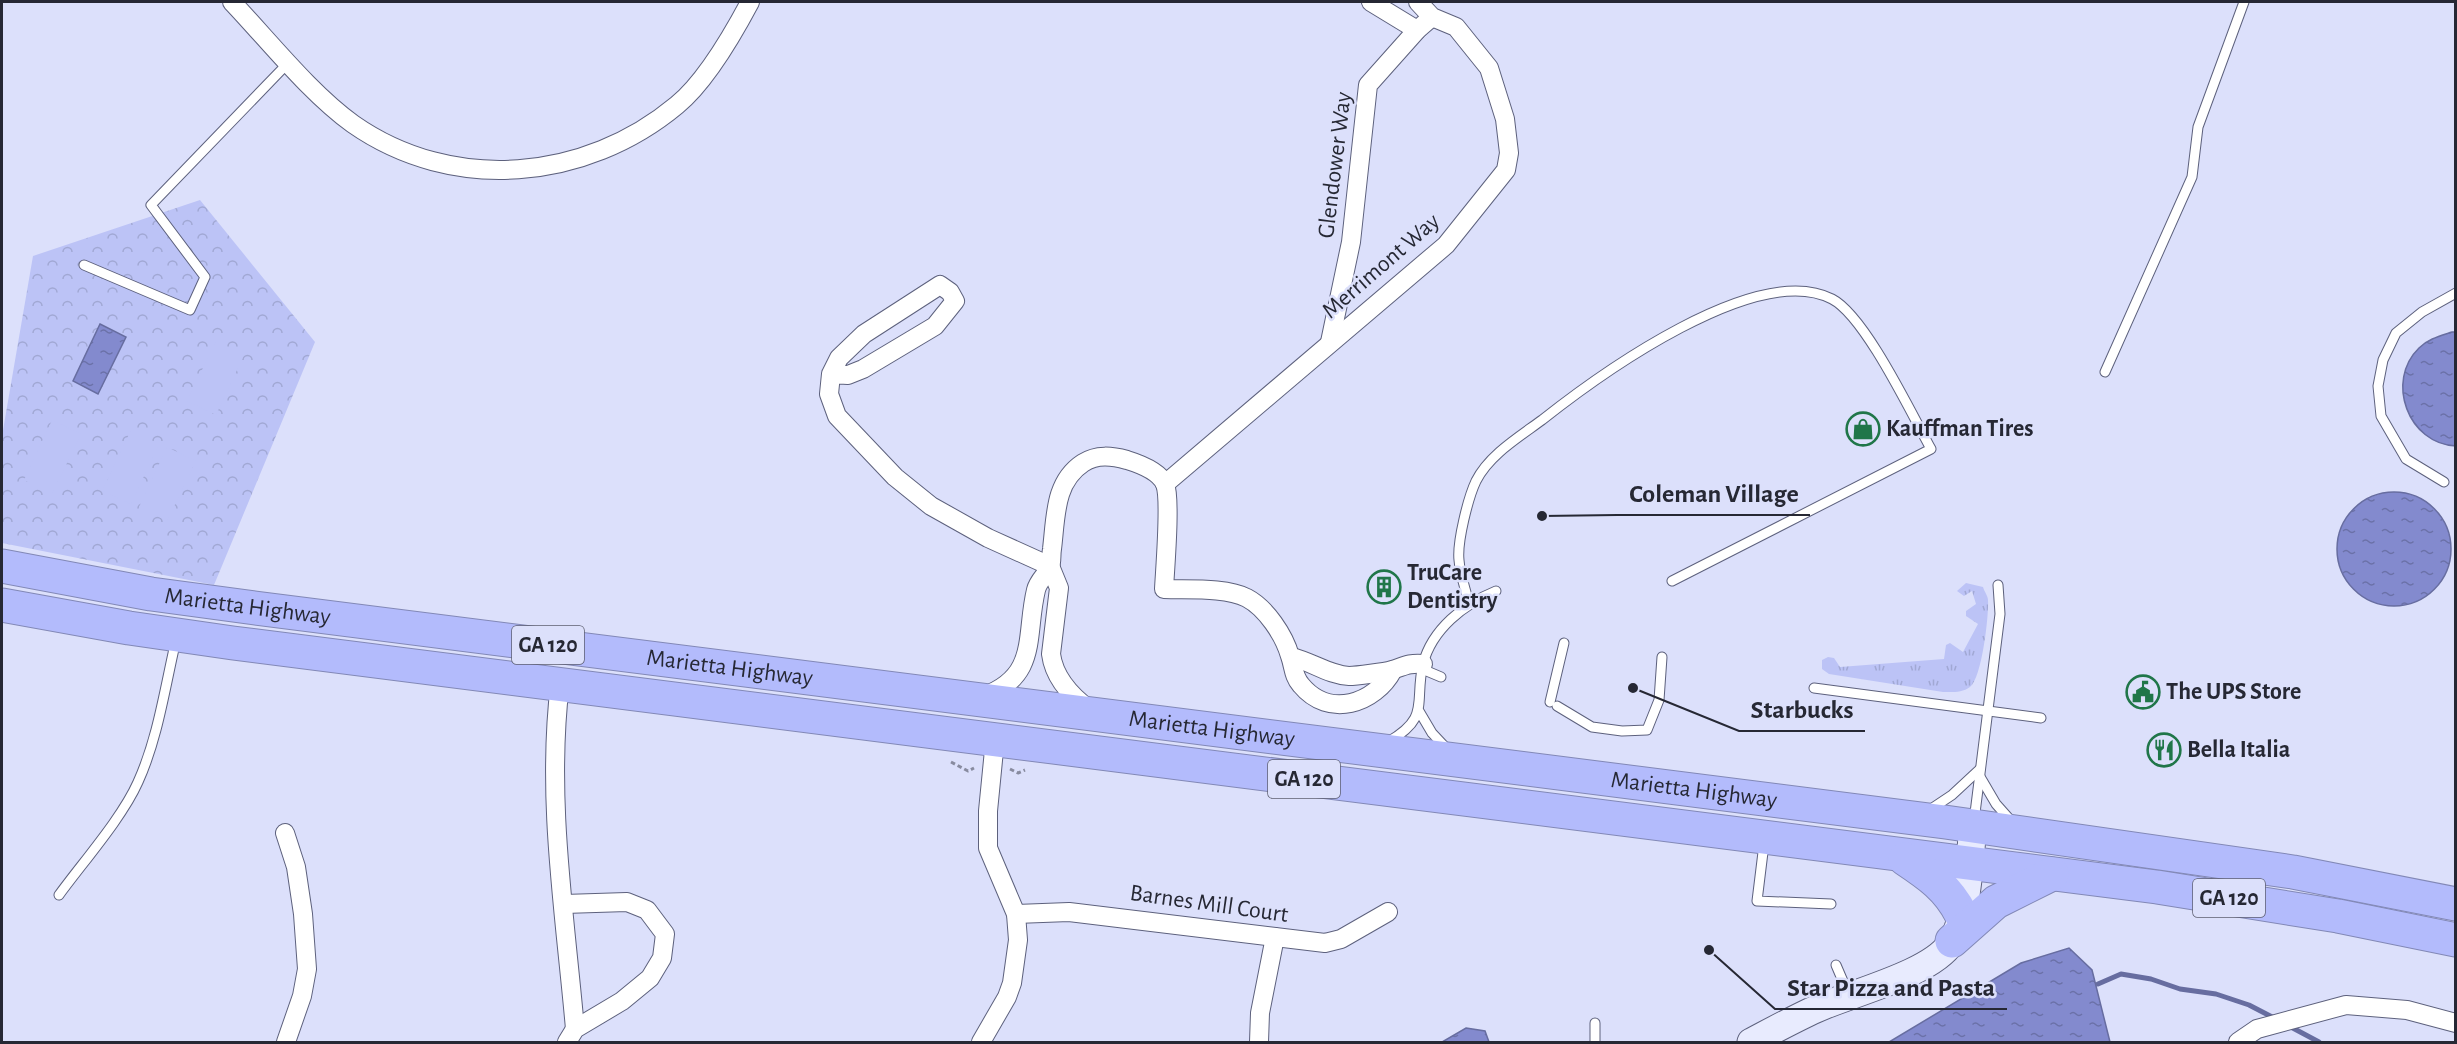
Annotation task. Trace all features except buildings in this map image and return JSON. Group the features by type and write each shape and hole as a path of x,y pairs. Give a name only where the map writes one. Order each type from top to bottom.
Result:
{"highway":[{"name":"Marietta Highway","path":"2,566 128,590 209,602 1973,825 2293,872 2456,904"},
{"name":"Marietta Highway","path":"2,605 178,635 2273,904 2456,940"},
{"path":"1898,855 1939,883 1954,900 1957,927 1996,902 2052,874"}],"street":[{"path":"232,2 324,100 354,124 386,144 441,164 494,171 547,168 599,153 650,125 678,104 699,82 750,2"},
{"path":"1371,2 1417,30"},
{"path":"1418,2 1432,17"},
{"name":"Glendower Way","path":"1330,342 1351,242 1368,85 1417,30 1432,17"},
{"name":"Merrimont Way","path":"1165,484 1446,245 1506,170 1509,153 1505,119 1490,68 1456,27 1432,17"},
{"path":"831,374 848,375 863,369 935,326 955,302 950,292 940,285 864,334 839,358 831,374 829,394 837,416 896,477 931,506 988,538 1050,566 1059,588 1052,662 1068,690 1096,714"},
{"path":"974,698 1004,687 1021,669 1028,649 1036,587 1050,566 1058,498 1068,477 1083,463 1101,457 1121,459 1144,466 1165,484 1167,500 1164,589 1226,592 1247,598 1268,616 1291,657 1293,672 1302,686 1316,698 1348,705 1364,700 1384,684 1393,670"},
{"path":"1291,657 1340,675 1393,670 1406,663 1423,667"},
{"path":"561,684 555,722 554,782 556,842 564,904 571,1036"},
{"path":"981,1042 1007,997 1012,982 1018,940 1016,914 988,848 987,812 994,740"},
{"path":"1750,1042 1816,1009 1933,961 1957,927 1970,864 1973,825"},
{"path":"285,833 296,867 303,914 307,969 302,996 286,1042"},
{"path":"564,904 627,902 647,910 665,934 662,958 650,978 571,1036"},
{"name":"Barnes Mill Court","path":"1016,914 1069,912 1325,943 1341,939 1388,912"},
{"path":"1259,1042 1260,1013 1275,937"},
{"path":"2238,1042 2257,1029 2346,1005 2407,1010 2456,1023"}],"lane":[{"path":"2105,372 2192,177 2198,127 2244,2"},
{"path":"84,265 190,310 206,277 151,205 289,62"},
{"path":"1469,604 1458,559 1467,503 1477,479 1500,452 1588,383 1653,342 1718,310 1751,297 1780,292 1807,292 1832,298 1852,314 1867,335 1931,449 1672,581"},
{"path":"2444,482 2406,459 2381,416 2378,386 2383,360 2397,333 2422,312 2456,293"},
{"path":"1973,825 2000,614 1998,585"},
{"path":"1372,749 1400,734 1419,711 1423,667 1432,643 1440,631 1469,604 1496,591"},
{"path":"59,895 114,821 138,783 158,721 178,635"},
{"path":"1564,643 1554,704 1592,727 1622,731 1647,730 1659,700 1662,657"},
{"path":"1423,667 1441,677"},
{"path":"1814,688 2041,718"},
{"path":"1419,711 1439,741 1464,761"},
{"path":"1913,818 1941,803 1980,772"},
{"path":"1980,772 1996,804 2026,833"},
{"path":"1765,838 1757,901 1831,904"},
{"path":"1836,965 1849,996"},
{"path":"1595,1023 1595,1042"}],"green space":[{"path":"200,200 315,342 214,585 2,543 2,436 33,256"},
{"path":"216,341 244,355 216,415 187,401"},
{"path":"52,420 81,434 52,494 24,480"},
{"path":"131,430 159,444 131,504 102,491"},
{"path":"167,447 196,461 167,521 139,507"},
{"path":"1966,583 1983,587 1988,600 1986,632 1978,672 1967,689 1943,692 1829,674 1822,669 1822,660 1828,657 1834,658 1840,667 1944,659 1946,645 1950,643 1963,652 1978,624 1966,616 1966,611 1976,604 1972,591 1964,596 1957,591"}],"water":[{"path":"100,324 126,337 98,394 73,381"},
{"path":"2456,332 2456,446 2439,443 2414,423 2403,393 2404,377 2409,362 2419,348 2430,340"},
{"path":"2394,492 2416,497 2434,509 2446,527 2451,549 2446,571 2434,589 2416,601 2394,606 2372,601 2354,589 2342,571 2337,549 2342,527 2354,509 2372,497"},
{"path":"2069,948 2092,970 2110,1042 1889,1042 2021,963"},
{"path":"1466,1028 1485,1031 1489,1042 1442,1042"}],"waterway":[{"path":"2098,984 2121,974 2151,979 2180,989 2216,994 2249,1005 2276,1019"},
{"path":"2289,1026 2319,1042"}],"place":[{"name":"Kauffman Tires","path":"1863,429"},
{"name":"Coleman Village","path":"1542,516"},
{"name":"TruCare Dentistry","path":"1384,587"},
{"name":"Starbucks","path":"1633,688"},
{"name":"The UPS Store","path":"2143,692"},
{"name":"Bella Italia","path":"2164,750"},
{"name":"Star Pizza and Pasta","path":"1709,950"}]}
